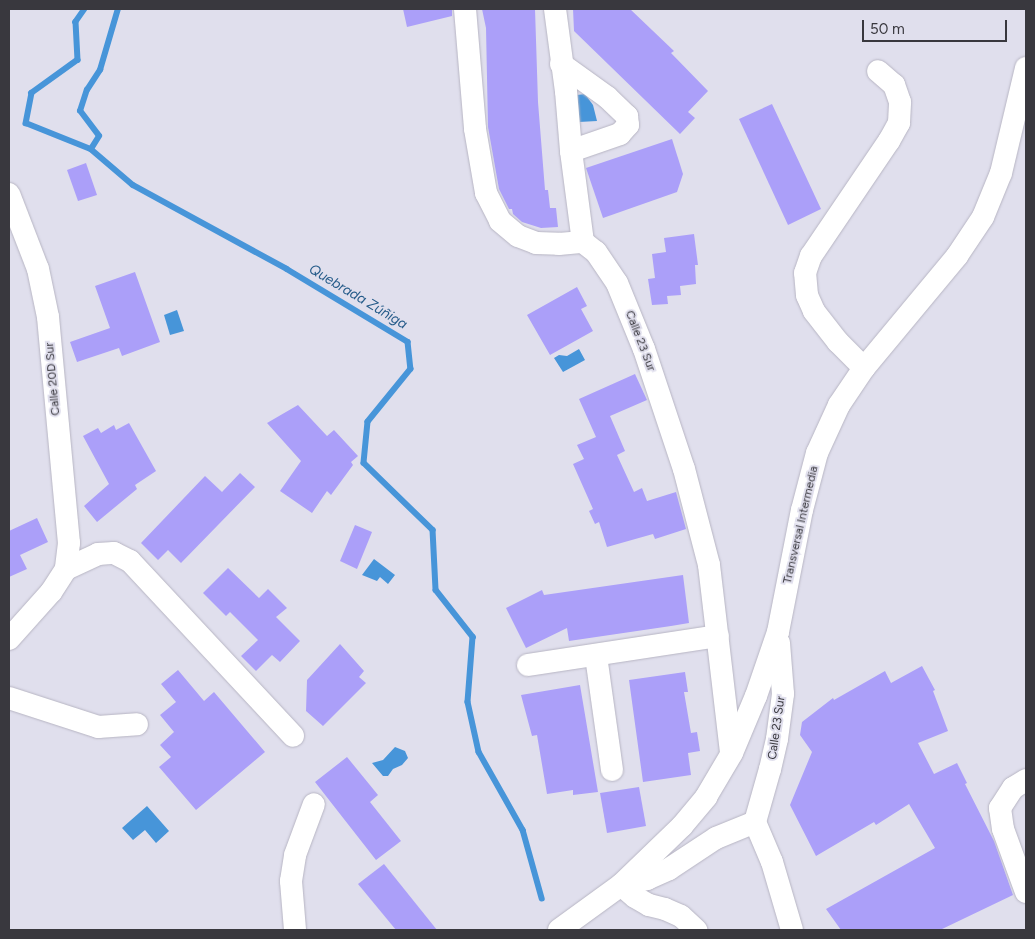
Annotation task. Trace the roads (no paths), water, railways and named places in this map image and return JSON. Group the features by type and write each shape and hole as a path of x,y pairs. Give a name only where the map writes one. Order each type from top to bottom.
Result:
{"street":[{"path":"464,9 476,138 486,193 500,221 518,236 536,243 559,244 583,242 570,151 566,91 555,9"},
{"path":"561,64 607,97 627,116 628,125 620,134 570,151"},
{"name":"Transversal Intermedia","path":"559,930 621,885 682,826 706,796 732,752 756,696 778,632 802,510 817,453 839,405 864,368 957,256 983,217 1001,173 1026,68"},
{"path":"864,368 838,342 814,311 807,295 804,273 811,256 889,141 899,122 900,102 894,85 878,71"},
{"name":"Calle 20D Sur","path":"9,194 38,269 48,316 69,543 66,569"},
{"name":"Calle 23 Sur","path":"583,242 603,260 617,283 647,358 698,518 709,565 732,752"},
{"path":"9,639 51,592 66,569 98,554 114,554 130,561 293,736"},
{"name":"Calle 23 Sur","path":"755,822 770,769 783,694 778,632"},
{"path":"528,665 718,636"},
{"path":"596,656 612,770"},
{"path":"9,698 98,727 137,724"},
{"path":"1026,780 1013,788 1000,808 1002,829 1026,892"},
{"path":"295,930 291,882 295,855 314,804"},
{"path":"621,885 647,879 669,870 716,838 755,822 772,862 792,930"},
{"path":"621,885 648,905 665,909 681,916 696,930"}],"water":[{"path":"585,94 593,105 597,121 579,122 577,95"},
{"path":"177,310 184,331 170,335 164,315"},
{"path":"579,349 585,360 563,372 554,358 559,355 567,356"},
{"path":"374,559 395,575 388,584 380,577 377,581 362,575"},
{"path":"395,747 405,751 408,758 402,765 393,769 388,776 383,776 372,763 383,760"},
{"path":"147,806 169,831 156,843 145,830 133,840 122,828"}],"waterway":[{"name":"Quebrada Zúñiga","path":"85,9 76,22 78,60 32,93 26,123 91,149 133,185 287,269 408,342 411,369 368,422 364,463 433,530 436,590 473,637 468,702 479,752 523,830 542,898"},
{"path":"91,149 99,136 80,111 87,90 100,70 118,9"}]}
